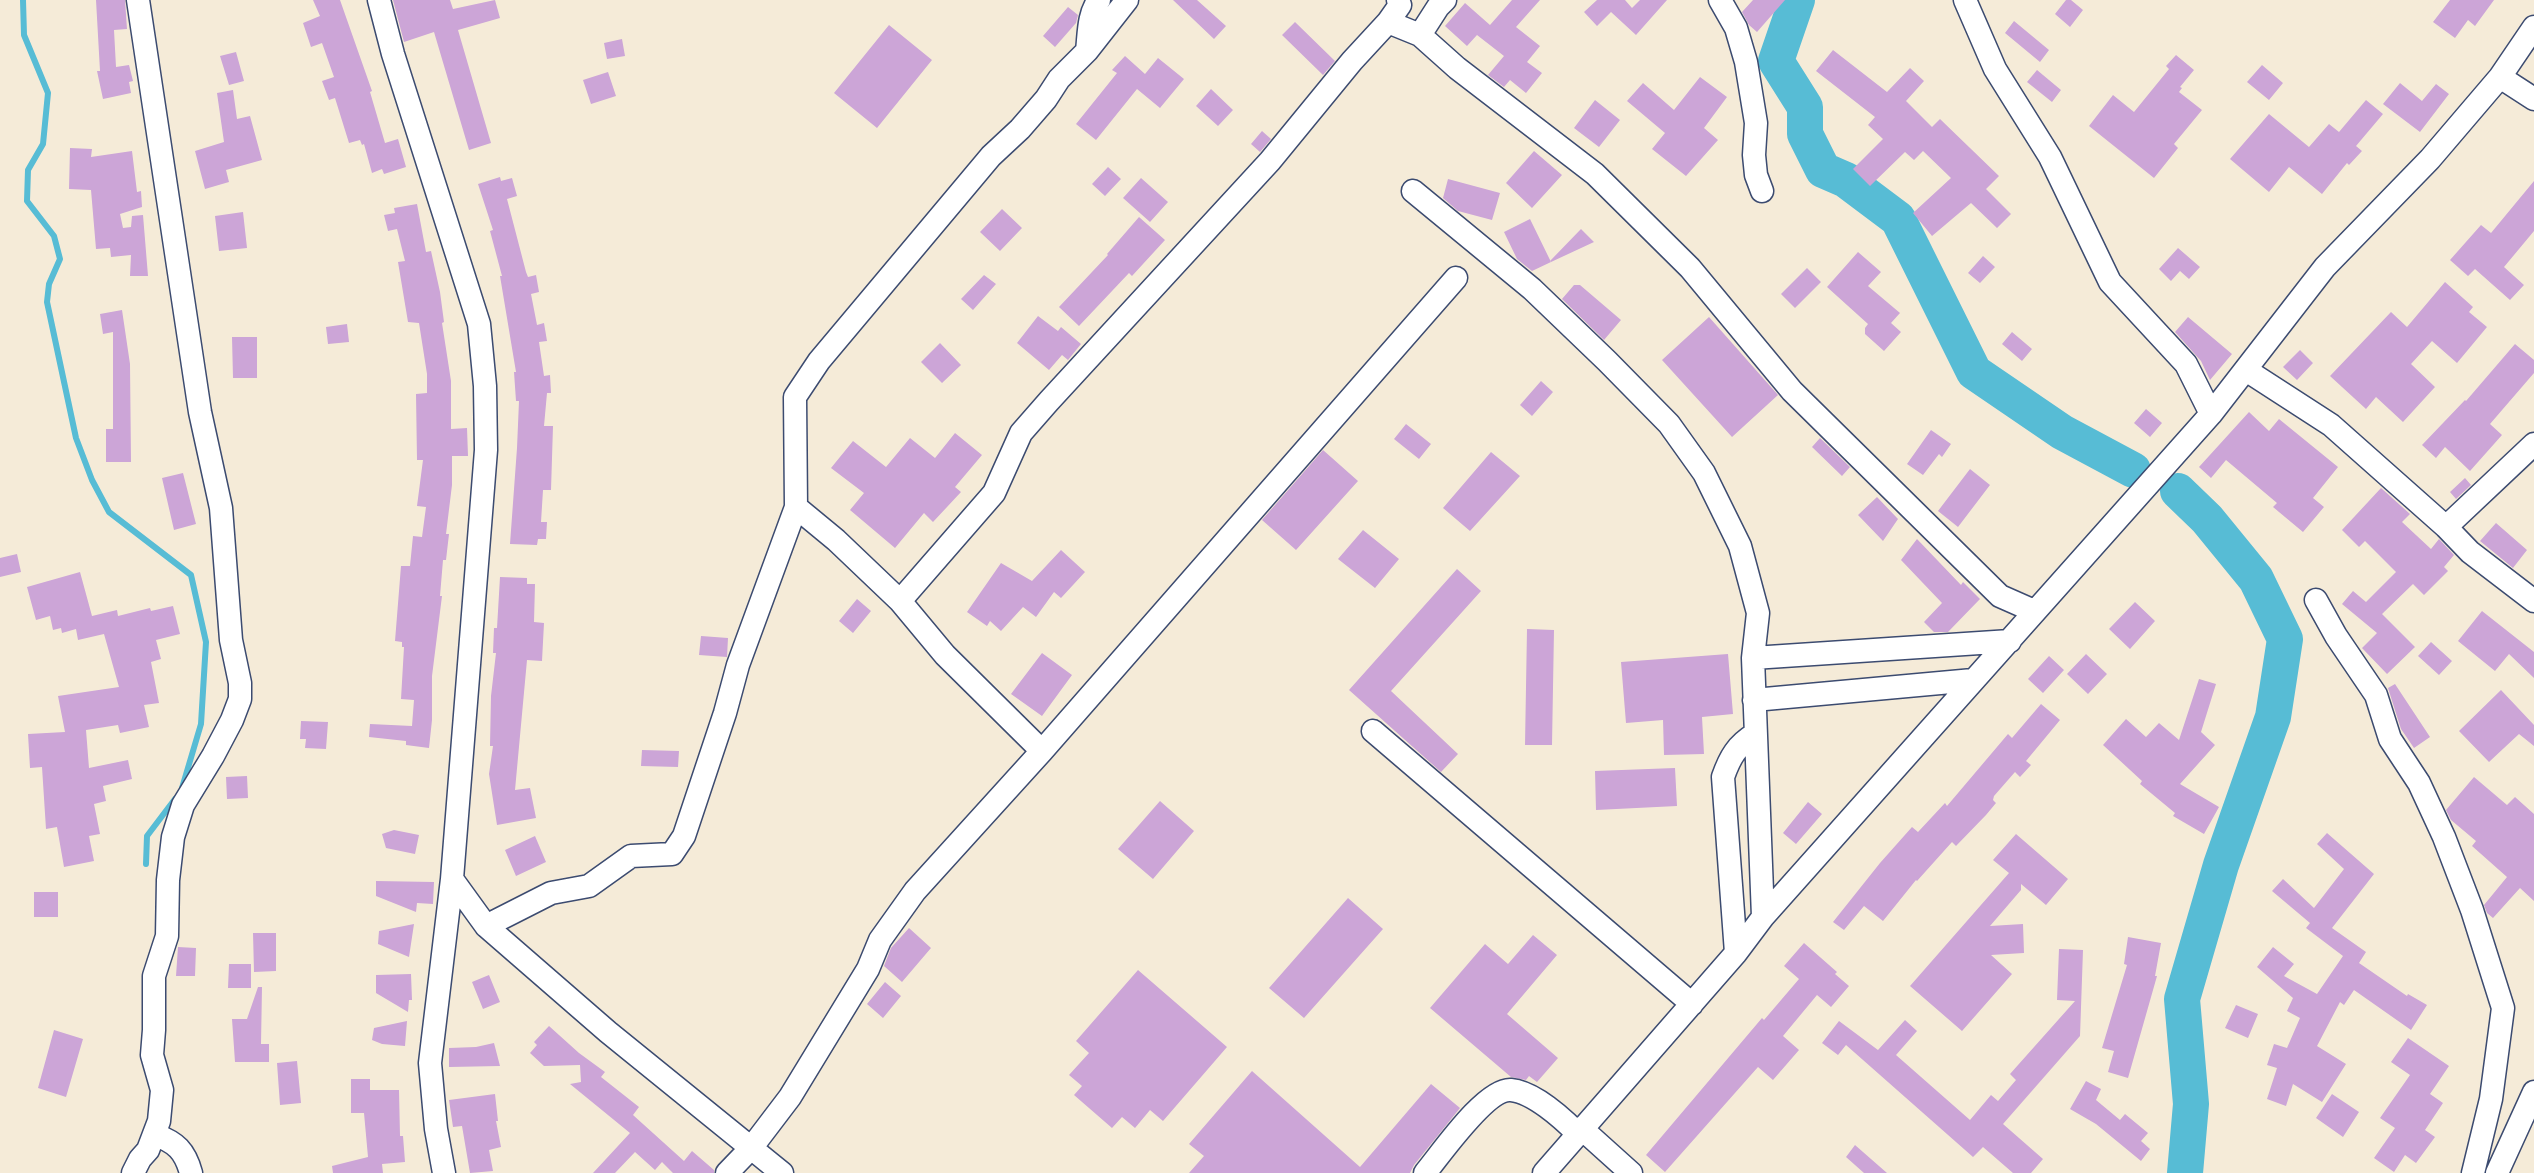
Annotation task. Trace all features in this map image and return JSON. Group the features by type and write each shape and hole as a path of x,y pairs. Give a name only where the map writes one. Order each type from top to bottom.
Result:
{"street":[{"path":"133,1173 155,1135 159,1120 162,1090 152,1055 154,976 167,936 168,880 173,837 183,805 213,756 240,699 240,683 231,640 220,508 198,400 138,0"},
{"path":"379,0 393,54 479,324 485,386 485,461 452,879 430,1062 436,1129 444,1173"},
{"path":"1088,51 1090,24 1095,5 1099,0"},
{"path":"486,926 551,893 589,886 631,856 672,854 684,836 725,713 738,665 796,507 795,397 819,361 991,156 1020,129 1046,99 1059,79 1088,51 1127,0"},
{"path":"900,601 908,589 994,493 1021,434 1048,401 1270,161 1352,61 1388,22 1400,5 1398,0"},
{"path":"1420,35 1445,0"},
{"path":"1720,0 1736,28 1746,62 1756,123 1754,155 1756,175 1762,191"},
{"path":"1965,0 1995,69 2050,157 2110,282 2186,364 2211,414"},
{"path":"1388,22 1420,35 1456,68 1595,174 1690,268 1792,391 2000,596 2034,612"},
{"path":"1544,1173 1579,1130 1736,953 1763,917 2211,414 2325,267 2430,159 2500,77 2534,27"},
{"path":"2500,77 2534,99"},
{"path":"1413,191 1532,290 1669,424 1704,473 1740,546 1758,613 1753,658 1763,917"},
{"path":"727,1173 752,1147 790,1097 868,969 880,940 915,891 1042,751 1456,278"},
{"path":"2246,370 2331,425 2446,527 2470,552 2534,601"},
{"path":"2446,527 2534,444"},
{"path":"796,507 836,540 900,601 945,655 1042,751"},
{"path":"2316,600 2336,636 2376,695 2390,739 2420,783 2472,910 2504,1008 2491,1100 2473,1173"},
{"path":"1753,658 2010,640"},
{"path":"1754,700 1973,680"},
{"path":"1372,731 1692,1004"},
{"path":"1736,953 1723,777 1731,755 1744,740 1755,734"},
{"path":"452,879 486,926 608,1032 782,1173"},
{"path":"1425,1173 1479,1108 1496,1095 1510,1090 1530,1095 1579,1130 1630,1173"},
{"path":"2497,1173 2534,1092"},
{"path":"155,1135 174,1143 181,1149 191,1173"}],"building":[{"path":"96,0 125,0 127,29 114,30 116,67 129,65 133,81 129,82 131,93 103,99 97,71 100,71"},
{"path":"313,0 340,0 372,91 370,92 385,143 398,139 406,167 384,174 382,169 372,173 364,144 362,145 360,140 349,143 335,98 329,100 322,81 334,77 322,43 311,47 303,23 320,16"},
{"path":"393,0 450,0 453,9 495,0 500,18 458,30 491,143 469,150 434,32 404,42"},
{"path":"1173,0 1197,0 1226,26 1214,39"},
{"path":"1512,0 1540,0 1516,27 1540,46 1527,62 1542,73 1526,93 1510,80 1504,87 1488,75 1504,56 1477,35 1467,46 1445,26 1465,3 1490,25"},
{"path":"1597,0 1625,0 1632,8 1640,0 1667,0 1636,35 1611,12 1597,26 1584,12"},
{"path":"1753,0 1785,0 1757,32 1749,25 1742,12"},
{"path":"2066,0 2071,0 2083,10 2070,27 2055,14"},
{"path":"2450,0 2494,0 2475,26 2468,20 2455,38 2433,22"},
{"path":"1068,7 1078,15 1076,23 1055,47 1043,36"},
{"path":"2014,21 2049,50 2040,62 2005,33"},
{"path":"1295,22 1335,61 1323,75 1282,35"},
{"path":"889,25 932,60 877,128 834,93"},
{"path":"622,39 625,56 607,59 604,43"},
{"path":"1833,50 1887,92 1910,68 1924,81 1906,101 1932,127 1940,119 1999,176 1986,189 2011,214 1997,228 1971,203 1932,236 1913,213 1951,178 1923,151 1914,160 1905,152 1870,186 1853,169 1883,139 1868,125 1875,117 1816,71"},
{"path":"236,52 244,81 229,85 220,56"},
{"path":"2176,55 2194,70 2180,87 2182,88 2179,92 2202,110 2174,144 2178,148 2154,178 2089,126 2113,95 2134,112 2169,69 2166,66"},
{"path":"1125,56 1145,74 1158,58 1184,79 1160,108 1137,89 1096,140 1076,124 1117,73 1112,70"},
{"path":"2262,65 2283,83 2269,100 2247,82"},
{"path":"2037,70 2061,90 2052,102 2027,82"},
{"path":"608,72 616,96 591,104 583,80"},
{"path":"1700,77 1727,97 1704,128 1718,140 1686,176 1652,149 1665,133 1627,101 1643,83 1674,110"},
{"path":"2400,83 2422,101 2436,84 2449,94 2420,132 2383,104"},
{"path":"1211,89 1233,110 1218,126 1196,106"},
{"path":"233,90 237,119 250,116 262,160 226,170 229,182 205,189 195,151 224,142 217,93"},
{"path":"1595,100 1620,120 1599,147 1574,128"},
{"path":"2366,100 2383,114 2356,146 2362,151 2349,165 2347,163 2322,194 2289,167 2269,192 2230,159 2269,114 2309,147 2329,124 2339,132"},
{"path":"1262,131 1271,139 1260,152 1251,144"},
{"path":"70,148 92,149 91,157 132,151 137,192 141,191 142,207 120,214 123,228 131,227 132,216 143,215 148,276 130,276 131,255 111,257 110,248 96,249 91,190 69,189"},
{"path":"1534,151 1562,175 1532,208 1506,183"},
{"path":"1108,167 1121,179 1105,196 1092,184"},
{"path":"500,177 501,181 512,178 517,196 507,199 526,272 528,277 536,275 539,292 531,294 537,325 544,323 547,341 539,342 544,376 550,375 551,393 547,393 544,426 553,426 551,490 543,490 541,522 547,522 546,539 538,539 537,545 510,544 519,401 516,401 514,372 516,372 500,276 502,276 490,231 493,230 478,184"},
{"path":"1141,178 1168,202 1150,222 1123,198"},
{"path":"1448,179 1500,193 1492,220 1458,211 1443,198"},
{"path":"2534,181 2534,231 2504,267 2524,285 2510,300 2475,269 2468,276 2450,260 2481,225 2491,233"},
{"path":"417,204 426,252 431,251 440,292 444,322 442,323 451,381 451,429 467,428 468,456 452,456 452,485 446,534 449,534 446,560 443,560 440,596 442,596 432,676 432,720 429,748 406,745 406,741 369,737 370,724 412,726 414,700 401,699 404,647 402,647 402,642 395,641 401,566 410,566 413,536 422,537 426,507 417,506 423,460 417,460 416,394 427,393 427,374 419,323 408,322 398,262 405,261 397,229 388,231 384,215 395,213 394,208"},
{"path":"1002,209 1022,228 1000,251 980,232"},
{"path":"243,212 247,248 219,251 215,216"},
{"path":"1139,217 1165,240 1132,276 1129,273 1079,326 1059,307 1108,255"},
{"path":"1530,219 1551,262 1532,271 1517,259 1504,232"},
{"path":"1581,229 1594,242 1551,262 1550,261"},
{"path":"2178,248 2200,267 2189,279 2180,271 2171,281 2159,269"},
{"path":"1858,252 1881,272 1868,286 1900,313 1891,323 1901,332 1884,351 1865,334 1868,324 1827,287"},
{"path":"1983,256 1995,267 1980,283 1968,273"},
{"path":"1807,268 1821,282 1795,308 1781,294"},
{"path":"984,275 996,284 973,310 961,299"},
{"path":"2445,282 2473,307 2469,312 2487,327 2457,363 2432,341 2411,364 2435,387 2403,422 2376,397 2366,409 2330,376 2391,312 2407,327"},
{"path":"1574,285 1580,285 1621,320 1604,340 1562,299"},
{"path":"122,310 130,364 131,462 106,462 106,429 113,429 113,332 103,334 100,314"},
{"path":"1038,316 1058,331 1061,327 1081,344 1068,360 1062,355 1049,370 1017,343"},
{"path":"1709,317 1778,395 1732,437 1662,360"},
{"path":"2188,317 2232,354 2210,380 2201,361 2175,332"},
{"path":"347,324 349,342 328,344 326,327"},
{"path":"2012,332 2032,349 2022,361 2002,344"},
{"path":"232,337 257,337 257,378 233,378"},
{"path":"940,343 961,365 942,383 921,362"},
{"path":"2515,344 2534,360 2534,373 2490,424 2502,435 2470,471 2445,447 2436,458 2422,445 2466,401"},
{"path":"2300,350 2313,363 2297,380 2283,367"},
{"path":"1541,381 1553,392 1532,416 1520,405"},
{"path":"2146,409 2162,423 2150,437 2134,423"},
{"path":"2249,412 2269,431 2279,419 2338,467 2313,498 2324,507 2303,532 2273,507 2277,503 2226,460 2211,478 2199,467"},
{"path":"1406,424 1431,444 1419,459 1394,439"},
{"path":"1931,430 1951,444 1942,457 1939,454 1923,475 1907,464"},
{"path":"955,433 982,455 955,487 961,492 933,522 924,513 895,548 850,510 864,493 831,468 853,441 886,467 910,438 935,458"},
{"path":"1820,438 1850,467 1842,476 1812,447"},
{"path":"1323,450 1358,481 1296,550 1262,520"},
{"path":"1491,452 1520,476 1470,531 1443,508"},
{"path":"1970,469 1990,485 1958,527 1938,511"},
{"path":"183,473 196,524 174,530 162,478"},
{"path":"2465,478 2471,485 2456,499 2450,492"},
{"path":"2381,488 2410,514 2402,522 2431,549 2439,539 2454,555 2444,567 2448,571 2424,595 2413,584 2382,614 2415,647 2387,674 2362,648 2377,633 2342,604 2353,591 2366,602 2396,572 2365,541 2359,547 2342,530"},
{"path":"1877,497 1898,519 1883,541 1858,515"},
{"path":"2496,523 2527,550 2513,568 2480,541"},
{"path":"1363,530 1399,559 1375,588 1338,559"},
{"path":"1917,539 1961,585 1963,582 1980,599 1948,632 1934,632 1924,622 1942,603 1901,560"},
{"path":"1061,550 1085,572 1061,598 1054,592 1036,617 1023,607 1001,631 990,621 987,626 967,612 1001,563 1032,581"},
{"path":"17,554 21,572 0,577 0,558"},
{"path":"1457,569 1481,591 1391,691 1458,754 1441,772 1349,690"},
{"path":"80,572 92,616 117,610 118,616 150,608 151,611 173,606 180,634 156,640 161,659 151,662 159,703 144,705 149,727 120,733 118,725 86,730 89,768 128,760 132,779 103,786 106,801 94,804 100,834 89,836 94,861 64,867 57,827 46,829 42,767 30,768 28,734 65,732 58,696 119,687 104,634 78,640 76,629 62,633 61,628 53,630 50,616 36,620 27,587"},
{"path":"500,577 527,578 527,584 535,584 534,622 544,623 542,661 527,660 515,790 530,788 536,818 497,825 489,774 493,746 490,746 491,696 496,653 493,653 494,628 497,628"},
{"path":"857,599 871,611 853,633 839,621"},
{"path":"2135,602 2155,621 2130,649 2109,629"},
{"path":"2482,611 2534,652 2534,678 2509,654 2495,671 2458,641"},
{"path":"1527,629 1554,630 1552,745 1525,745"},
{"path":"701,636 728,638 727,657 699,655"},
{"path":"2431,642 2452,661 2439,675 2418,656"},
{"path":"1042,653 1072,675 1042,716 1011,694"},
{"path":"1728,654 1733,714 1702,717 1704,754 1664,755 1663,720 1626,723 1621,662"},
{"path":"2086,654 2107,674 2088,694 2067,674"},
{"path":"2049,656 2064,670 2043,693 2028,679"},
{"path":"2199,679 2216,684 2201,732 2215,745 2180,784 2219,807 2204,834 2173,816 2175,813 2140,784 2142,781 2103,745 2126,719 2146,737 2159,723 2179,740"},
{"path":"2395,684 2430,737 2414,748 2401,729 2388,688"},
{"path":"2501,690 2534,725 2534,746 2519,734 2489,762 2459,731"},
{"path":"2041,704 2060,720 2026,761 2031,765 2020,777 2015,772 1994,796 1993,800 1996,803 1986,815 1956,846 1952,842 1916,880 1883,921 1864,906 1844,930 1833,922 1912,827 1918,832 1945,803 1947,806 2008,734 2012,738"},
{"path":"301,721 328,722 326,749 305,748 306,739 300,739"},
{"path":"642,750 679,751 678,767 641,766"},
{"path":"1675,768 1677,806 1596,810 1595,771"},
{"path":"247,776 248,798 227,799 226,777"},
{"path":"2474,777 2507,805 2515,797 2534,814 2534,901 2520,888 2493,918 2487,913 2484,905 2507,877 2472,846 2476,841 2451,820 2446,810"},
{"path":"1160,801 1194,831 1153,879 1118,849"},
{"path":"1808,802 1822,814 1796,844 1783,833"},
{"path":"394,830 419,835 415,854 386,848 382,834"},
{"path":"2327,833 2374,874 2332,928 2366,952 2359,963 2407,996 2408,994 2427,1005 2411,1030 2354,990 2344,1005 2340,1002 2317,1046 2346,1064 2322,1102 2293,1084 2286,1106 2267,1099 2277,1068 2267,1065 2274,1044 2287,1048 2300,1018 2287,1011 2293,998 2257,967 2273,947 2294,964 2284,976 2317,994 2343,956 2306,928 2310,923 2272,891 2283,879 2314,908 2344,869 2317,844"},
{"path":"2016,834 2068,879 2046,905 2021,884 2021,890 1990,926 2023,924 2024,953 1991,955 2012,974 1962,1031 1910,986 2009,873 1993,860"},
{"path":"535,836 546,862 516,876 505,850"},
{"path":"376,881 434,882 433,904 417,903 416,912 376,896"},
{"path":"34,892 58,892 58,917 34,917"},
{"path":"1348,898 1383,929 1304,1018 1269,988"},
{"path":"414,924 409,957 378,944 379,931"},
{"path":"909,928 931,948 902,982 884,966 891,948"},
{"path":"253,933 276,933 276,971 254,972"},
{"path":"1533,935 1557,955 1507,1014 1558,1058 1537,1082 1529,1076 1526,1080 1511,1077 1430,1008 1485,944 1508,964"},
{"path":"2128,937 2161,943 2155,976 2157,976 2128,1078 2108,1072 2114,1051 2102,1048 2127,965 2124,964"},
{"path":"1804,943 1837,972 1835,974 1849,986 1831,1007 1817,995 1783,1036 1799,1050 1773,1080 1758,1067 1665,1172 1646,1155 1762,1018 1764,1020 1799,979 1784,966"},
{"path":"178,947 196,948 195,976 176,976"},
{"path":"2059,949 2083,950 2080,1036 2003,1124 2043,1159 2031,1173 2013,1173 1983,1147 1973,1157 1846,1045 1838,1055 1822,1043 1839,1021 1878,1050 1905,1020 1917,1031 1896,1055 1970,1120 1991,1095 1998,1101 2016,1080 2010,1074 2075,1001 2057,1000"},
{"path":"229,964 251,964 251,988 228,988"},
{"path":"1138,970 1227,1047 1163,1121 1150,1110 1135,1128 1122,1117 1112,1128 1074,1095 1082,1086 1069,1075 1089,1053 1076,1041"},
{"path":"411,974 412,1000 409,1000 408,1012 376,993 376,975"},
{"path":"489,975 500,1002 483,1009 472,982"},
{"path":"885,982 901,996 883,1018 867,1004"},
{"path":"258,987 262,987 261,1044 269,1044 269,1062 235,1062 232,1019 247,1019"},
{"path":"2236,1005 2258,1014 2248,1038 2225,1028"},
{"path":"407,1021 405,1046 382,1044 372,1040 374,1028"},
{"path":"549,1026 579,1053 605,1072 601,1077 639,1107 633,1115 684,1161 692,1151 714,1170 714,1173 673,1173 662,1162 655,1170 635,1152 615,1173 593,1173 630,1133 570,1084 581,1082 580,1065 544,1066 530,1053 537,1045 534,1042"},
{"path":"54,1030 83,1039 66,1097 38,1088"},
{"path":"2408,1038 2449,1066 2430,1094 2443,1103 2425,1130 2435,1137 2416,1163 2405,1155 2394,1172 2374,1158 2395,1128 2380,1118 2410,1075 2391,1062"},
{"path":"494,1043 500,1066 449,1067 449,1048 476,1047"},
{"path":"297,1061 301,1103 280,1105 277,1063"},
{"path":"1252,1071 1360,1167 1431,1084 1460,1108 1410,1173 1189,1173 1204,1156 1189,1144"},
{"path":"351,1079 370,1079 370,1090 399,1090 400,1136 403,1136 405,1162 382,1164 383,1173 333,1173 332,1166 368,1157 364,1113 351,1113"},
{"path":"2086,1081 2101,1089 2096,1100 2120,1120 2125,1114 2148,1133 2141,1141 2150,1149 2141,1161 2096,1124 2070,1109"},
{"path":"495,1094 498,1121 496,1121 501,1147 489,1150 493,1171 470,1173 462,1126 453,1127 449,1100"},
{"path":"2332,1094 2359,1112 2343,1137 2316,1118"},
{"path":"1855,1145 1887,1173 1864,1173 1846,1157"}],"waterway":[{"path":"23,0 24,35 48,93 43,144 28,170 27,201 54,236 60,259 49,284 47,302 76,438 92,480 109,512 191,575 206,642 201,724 182,788"},
{"path":"1797,0 1776,61 1805,107 1805,134 1823,170 1846,180 1898,219 1974,372 2062,432 2133,470"},
{"path":"2178,491 2207,519 2256,579 2285,639 2273,717 2221,865 2182,999 2191,1104 2185,1173"},
{"path":"146,864 147,836 175,799"}]}
